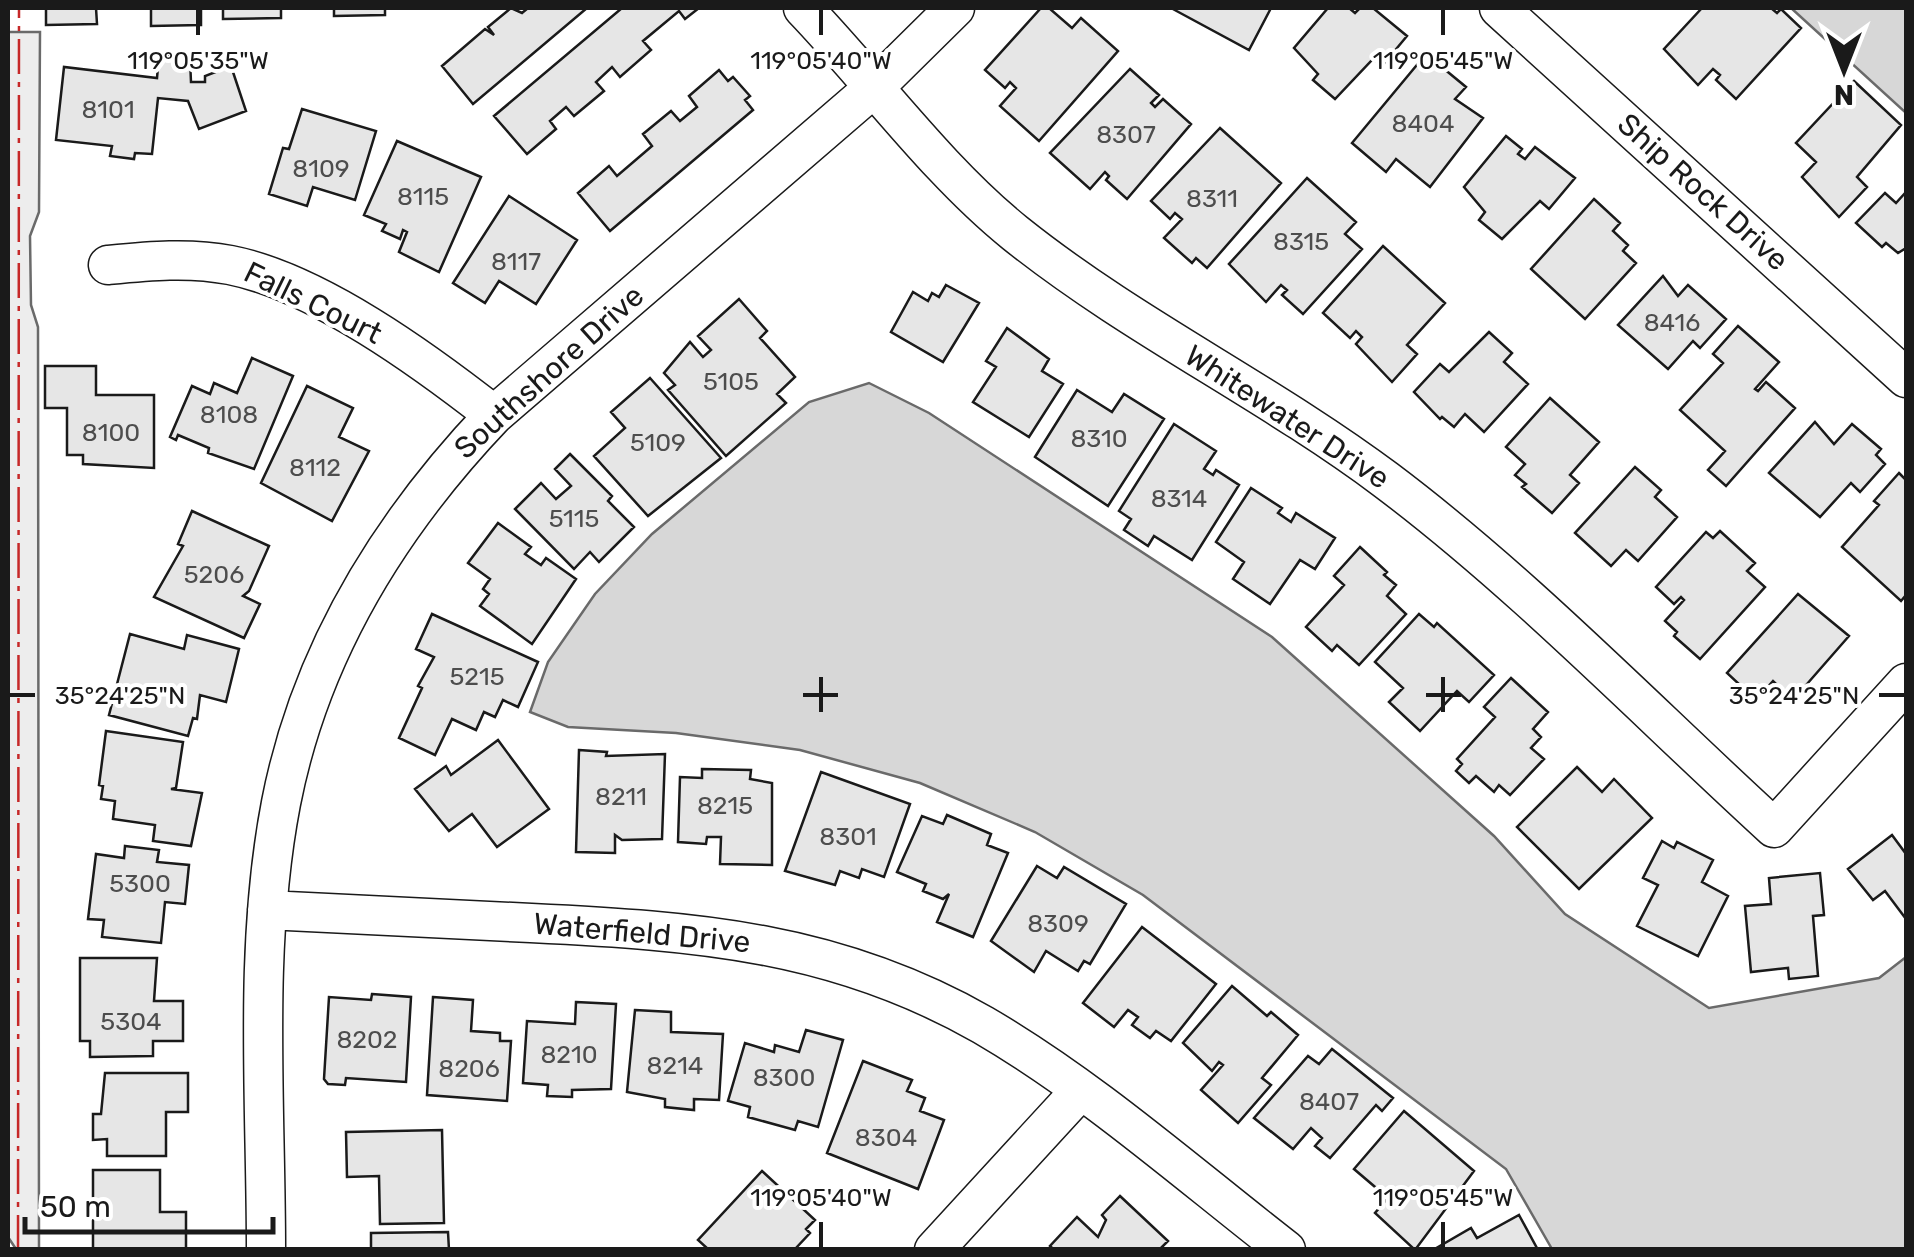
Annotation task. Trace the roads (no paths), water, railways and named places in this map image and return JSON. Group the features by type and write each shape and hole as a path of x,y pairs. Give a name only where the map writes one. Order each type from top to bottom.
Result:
{"street":[{"name":"Whitewater Drive","path":"804,8 955,176 1012,230 1074,278 1383,477 1444,526 1774,828 1906,682"},
{"name":"Southshore Drive","path":"266,1250 267,910 281,802 301,726 324,664 359,593 400,526 448,463 494,416 877,85 955,8"},
{"name":"Ship Rock Drive","path":"1499,8 1906,378"},
{"name":"Falls Court","path":"108,266 170,258 232,265 288,286 398,344 494,416"},
{"name":"Waterfield Drive","path":"267,910 686,930 763,942 839,962 912,990 982,1025 1080,1092 1286,1250"},
{"path":"934,1250 1080,1092"}]}
